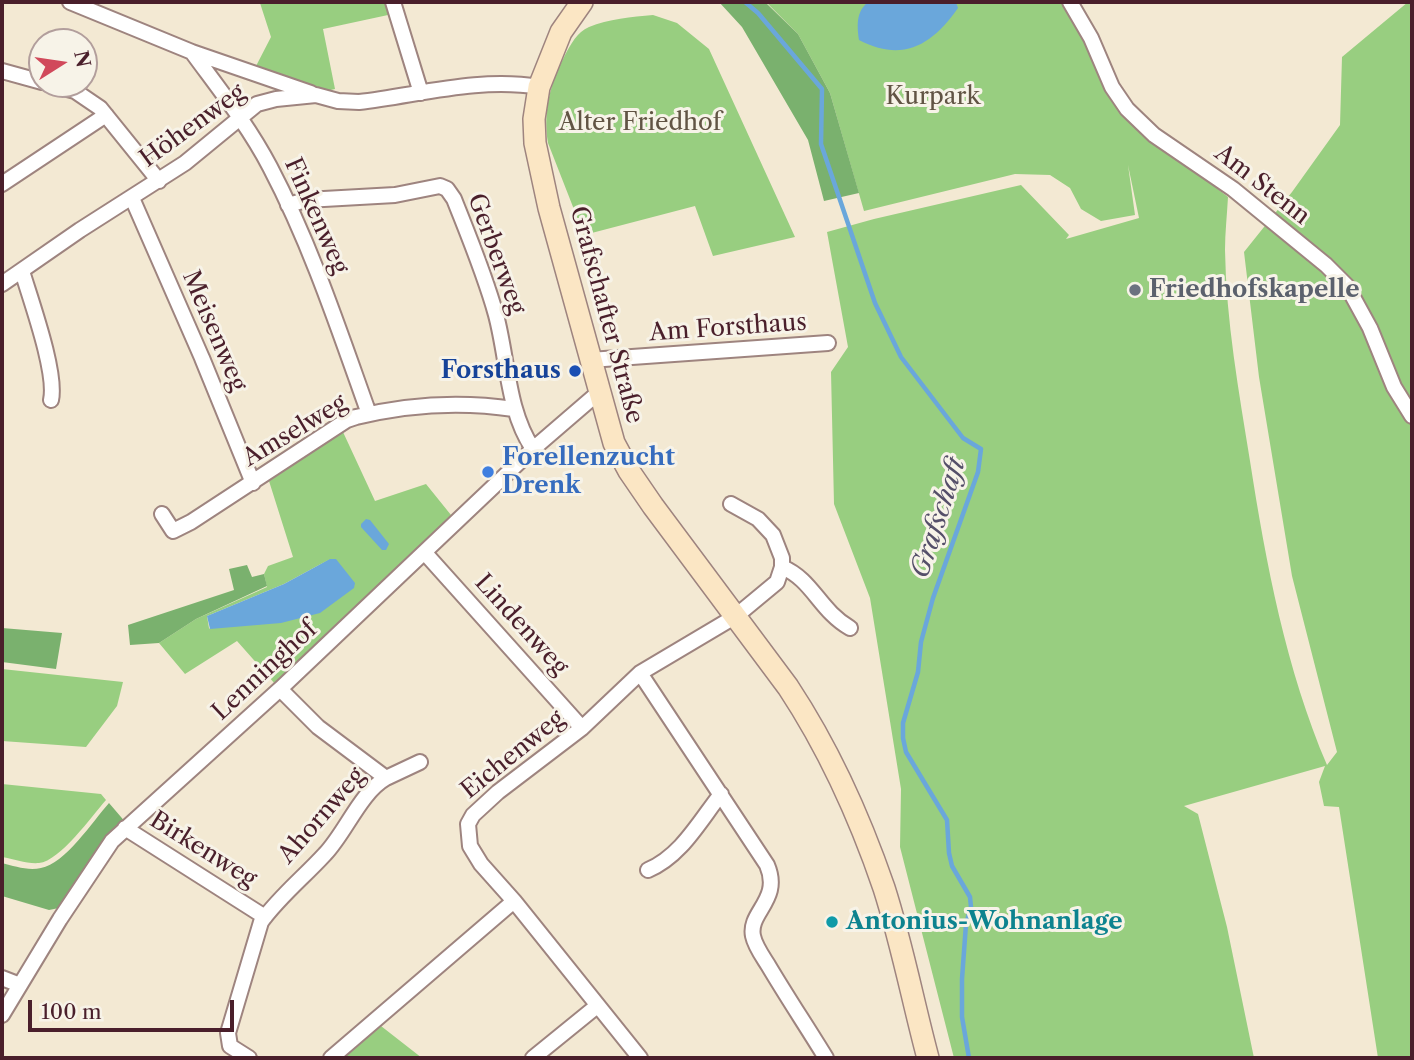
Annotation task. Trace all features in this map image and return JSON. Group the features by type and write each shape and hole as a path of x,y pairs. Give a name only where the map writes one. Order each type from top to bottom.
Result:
{"street":[{"path":"70,2 192,52 316,95"},
{"path":"393,2 421,93"},
{"name":"Grafschafter Straße","path":"582,2 561,32 539,87 534,120 538,165 582,321 598,393 614,443 629,471 802,708 856,813 884,890 928,1058"},
{"name":"Am Stenn","path":"1070,2 1087,31 1112,87 1127,109 1154,135 1233,189 1326,265 1347,286 1370,328 1394,387 1412,416"},
{"name":"Finkenweg","path":"192,52 240,117 269,166 331,305 369,414"},
{"path":"2,71 28,78"},
{"name":"Höhenweg","path":"2,284 185,163 254,106 316,95 338,101 359,102 486,84 539,87"},
{"path":"87,98 106,115 159,181"},
{"path":"2,184 106,115"},
{"name":"Gerberweg","path":"288,205 306,200 395,195 440,186 447,188 454,199 490,296 506,359 514,409 520,428 533,449"},
{"name":"Meisenweg","path":"132,198 253,483"},
{"path":"22,271 54,388 51,400"},
{"name":"Am Forsthaus","path":"590,360 828,344"},
{"name":"Lenninghof","path":"2,1015 100,857 125,828 280,689 533,449 598,393"},
{"name":"Amselweg","path":"162,514 173,531 191,522 348,420 369,414 457,404 514,409"},
{"path":"731,504 765,526 777,543 782,567 777,582 736,616"},
{"name":"Lindenweg","path":"425,553 582,728"},
{"path":"782,567 799,575 825,610 850,628"},
{"name":"Eichenweg","path":"640,1058 476,856 468,837 468,824 473,815 498,792 582,728 640,673 736,616"},
{"path":"640,673 767,864 772,889 753,930 754,939 826,1058"},
{"name":"Ahornweg","path":"280,689 318,727 386,778"},
{"name":"Ahornweg","path":"265,916 295,882 327,853 378,783 420,762"},
{"path":"648,870 670,858 720,794"},
{"name":"Birkenweg","path":"125,828 265,916 228,1033 230,1046 249,1058"},
{"path":"331,1058 514,901"},
{"path":"2,978 20,985"},
{"path":"533,1058 597,1006"}],"green space":[{"path":"387,2 388,15 323,29 335,89 322,92 255,68 271,37 260,3"},
{"path":"719,2 765,2 798,34 830,93 859,193 824,201 808,140 742,27"},
{"name":"Kurpark","path":"766,2 1063,2 1141,129 1228,197 1225,250 1230,330 1256,500 1289,654 1327,765 1337,752 1292,576 1259,377 1244,252 1292,192 1340,125 1342,57 1408,2 1412,2 1412,1058 1378,1058 1339,807 1324,806 1319,782 1325,766 1184,806 1198,814 1227,927 1254,1058 954,1058 900,847 901,789 870,598 834,504 831,372 848,347 827,232 1021,185 1069,235 1066,239 1139,218 1128,165 1135,215 1101,221 1081,209 1070,188 1050,175 1015,174 864,211 830,93 798,34"},
{"name":"Alter Friedhof","path":"653,15 677,23 709,49 795,237 713,256 695,206 584,235 548,143 546,119 552,87 570,47 585,29 612,20"},
{"path":"343,432 375,501 426,484 451,515 276,685 237,641 185,674 159,643 196,619 267,587 264,574 268,566 293,557 269,481","holes":["330,559 210,629 207,616 284,584"]},
{"path":"247,565 252,577 264,574 267,586 196,619 159,643 130,645 128,625 234,590 229,569"},
{"path":"2,628 62,633 56,669 2,662"},
{"path":"2,669 123,682 117,706 86,747 2,741"},
{"path":"2,784 101,794 106,800 56,855 39,863 25,862 2,857"},
{"path":"109,803 127,824 59,908 49,910 2,896 2,863 31,869 50,865 69,850"},
{"path":"381,1026 422,1058 344,1058"}],"water":[{"path":"868,2 956,2 958,8 938,32 927,40 903,50 889,50 859,40 859,14"},
{"path":"366,519 370,520 389,544 386,550 382,550 361,527"},
{"path":"330,559 336,559 355,583 354,588 320,613 281,623 210,629 207,616 284,584"}],"waterway":[{"name":"Grafschaft","path":"745,2 758,13 822,89 821,144 875,303 901,357 963,438 981,449 978,472 933,598 921,642 918,672 903,723 906,752 947,820 952,866 970,897 962,979 962,1017 969,1058"}],"place":[{"name":"Friedhofskapelle","path":"1135,290"},
{"name":"Forsthaus","path":"575,371"},
{"name":"Forellenzucht Drenk","path":"488,472"},
{"name":"Antonius-Wohnanlage","path":"832,922"}]}
